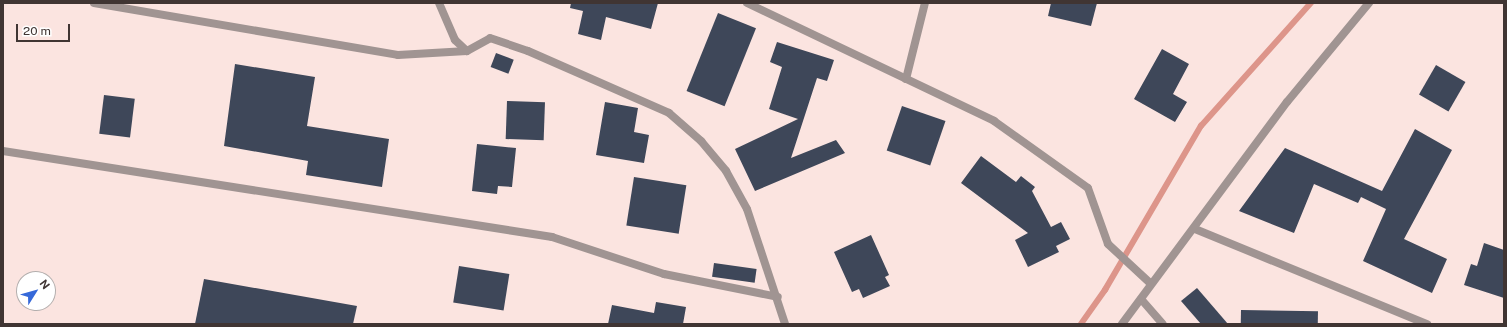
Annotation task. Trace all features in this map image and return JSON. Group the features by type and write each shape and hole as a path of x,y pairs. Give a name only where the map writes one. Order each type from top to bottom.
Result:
{"street":[{"path":"94,3 398,55 467,50 490,38 528,51 670,113 701,141 726,171 747,209 778,297 785,324"},
{"path":"439,3 455,40 467,50"},
{"path":"747,3 994,121 1088,188 1108,244 1139,276 1150,283"},
{"path":"906,79 925,3"},
{"path":"1122,324 1141,299 1150,283 1195,229 1288,102 1369,3"},
{"path":"3,150 552,237 664,274 778,297"},
{"path":"1195,229 1427,324"},
{"path":"1141,299 1164,324"}],"building":[{"path":"571,3 658,3 651,29 606,17 601,40 578,34 583,11 570,8"},
{"path":"1051,3 1097,3 1091,26 1048,16"},
{"path":"718,13 756,28 725,106 687,91"},
{"path":"777,42 834,60 827,81 817,78 791,158 836,140 845,153 755,191 735,149 798,119 769,109 782,67 770,62"},
{"path":"1162,49 1189,64 1173,94 1187,102 1175,122 1134,99"},
{"path":"496,53 514,60 508,74 491,67"},
{"path":"235,64 315,77 307,126 389,139 382,187 306,175 308,161 224,146"},
{"path":"1436,65 1465,82 1448,111 1419,94"},
{"path":"104,95 135,99 130,137 99,134"},
{"path":"507,101 545,102 544,140 506,139"},
{"path":"605,102 638,108 634,132 649,135 644,163 596,155"},
{"path":"902,106 945,121 930,165 887,150"},
{"path":"1415,129 1452,150 1404,239 1447,259 1432,293 1363,261 1386,209 1361,197 1358,203 1314,184 1294,233 1239,211 1285,148 1382,191"},
{"path":"477,144 516,148 512,187 498,186 497,194 472,191"},
{"path":"981,156 1016,182 1021,176 1035,187 1032,191 1051,227 1061,222 1070,239 1056,246 1059,252 1028,267 1015,240 1028,233 961,183"},
{"path":"634,177 686,185 679,234 626,225"},
{"path":"871,235 889,275 885,277 890,286 863,298 859,289 852,292 834,252"},
{"path":"1484,243 1504,250 1504,298 1464,285 1471,264 1477,266"},
{"path":"714,263 757,269 755,283 712,277"},
{"path":"459,266 509,274 504,311 453,303"},
{"path":"204,279 357,306 353,324 195,324"},
{"path":"1197,288 1228,324 1201,324 1181,301"},
{"path":"656,302 686,307 683,324 608,324 612,305 654,313"},
{"path":"1241,310 1318,311 1318,324 1241,324"}],"waterway":[{"path":"1081,324 1105,290 1201,126 1311,3"}]}
